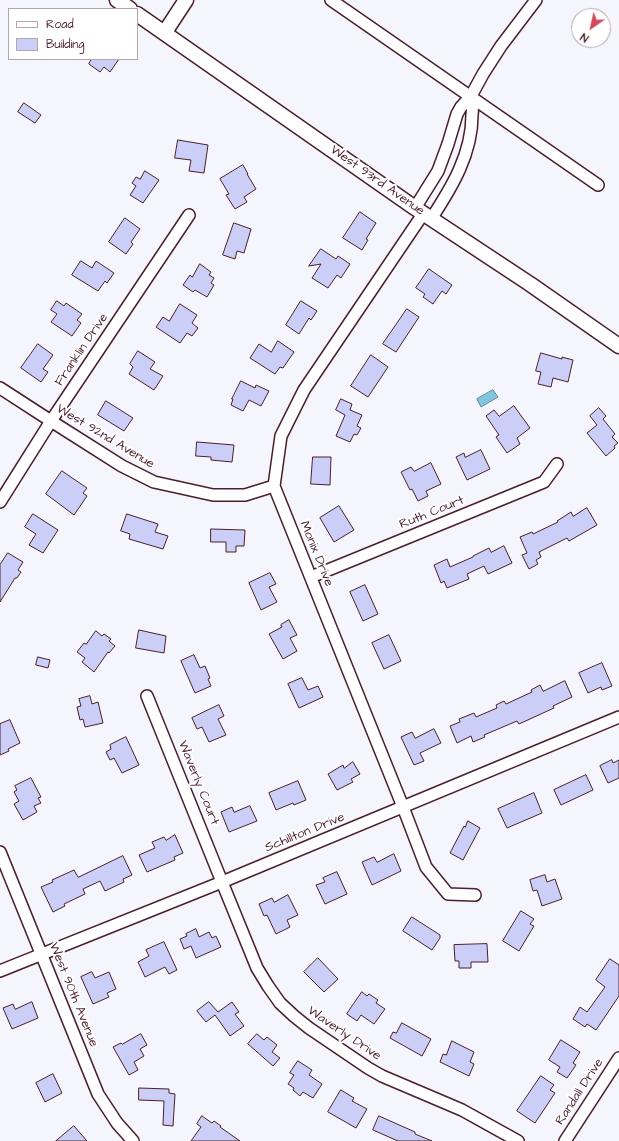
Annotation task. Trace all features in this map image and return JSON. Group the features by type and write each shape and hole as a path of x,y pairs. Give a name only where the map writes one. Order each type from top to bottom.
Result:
{"street":[{"path":"117,0 129,8"},
{"path":"165,32 186,0"},
{"path":"331,0 472,96 490,111 598,185"},
{"path":"274,486 281,436 304,390 423,214 457,114 461,107 472,96 483,74 501,46 536,0"},
{"name":"West 93rd Avenue","path":"138,15 165,32 423,214 530,284 619,346"},
{"path":"423,214 448,194 457,177 465,155 471,128 472,96"},
{"name":"Franklin Drive","path":"0,502 51,421 189,215"},
{"name":"West 92nd Avenue","path":"0,388 122,466 154,482 213,495 245,495 274,486"},
{"name":"Ruth Court","path":"311,577 544,482 557,464"},
{"name":"Monix Drive","path":"274,486 426,867 448,894 475,895"},
{"name":"Waverly Court","path":"147,696 222,882"},
{"name":"Schillton Drive","path":"0,971 222,882 619,717"},
{"name":"West 90th Avenue","path":"0,852 98,1094 116,1123 133,1141"},
{"name":"Waverly Drive","path":"222,882 262,977 280,1003 300,1022 382,1076 462,1110 518,1141"},
{"name":"Randall Drive","path":"565,1141 619,1058"}],"water":[{"path":"493,390 498,397 481,407 477,399"}],"building":[{"path":"91,60 118,60 110,72 104,67 100,72 89,64"},
{"path":"24,103 41,115 35,123 18,112"},
{"path":"178,140 208,145 204,173 189,171 191,160 175,158"},
{"path":"243,165 256,189 244,197 247,202 235,209 226,195 229,194 220,179"},
{"path":"145,171 159,180 143,203 130,195 136,186 132,183 136,177 140,179"},
{"path":"360,212 376,223 366,239 368,240 362,250 343,238"},
{"path":"125,218 140,229 131,242 133,244 126,254 109,242"},
{"path":"234,223 251,229 244,253 237,251 235,259 223,255"},
{"path":"321,249 336,259 338,256 350,264 341,278 337,275 328,288 312,278 321,264 309,266"},
{"path":"81,261 92,268 96,261 114,273 107,283 105,281 98,291 72,275"},
{"path":"200,264 211,272 209,275 214,278 211,283 214,285 207,297 195,290 193,292 183,285 190,275 192,277"},
{"path":"429,269 452,285 446,294 442,291 433,304 423,297 425,294 416,288"},
{"path":"57,301 64,306 66,303 82,314 77,320 81,323 72,336 51,322 57,314 51,310"},
{"path":"301,301 317,311 311,320 309,318 299,334 286,325"},
{"path":"180,304 197,315 192,323 198,328 192,336 187,333 180,343 156,327 163,317 169,321"},
{"path":"407,309 419,317 396,352 383,344"},
{"path":"278,341 294,352 283,368 280,367 275,374 250,358 259,344 271,352"},
{"path":"38,344 53,355 43,369 48,372 41,382 21,368"},
{"path":"138,351 155,362 150,369 163,376 154,390 129,374 133,367 130,364"},
{"path":"541,353 562,359 562,357 573,360 568,382 553,378 551,387 538,384 541,372 536,371"},
{"path":"371,355 388,367 368,397 351,386"},
{"path":"241,381 255,388 256,385 269,391 261,406 249,400 243,411 231,405 232,399"},
{"path":"341,399 352,404 350,410 362,415 357,426 361,428 357,435 354,434 350,442 336,436 345,415 336,410"},
{"path":"106,401 133,418 124,431 98,415"},
{"path":"514,406 530,428 517,438 520,444 507,453 496,437 499,435 486,416 494,410 499,416"},
{"path":"599,408 606,416 603,419 615,434 612,437 618,443 606,456 587,433 597,425 590,416"},
{"path":"197,442 234,445 232,462 211,460 211,457 196,456"},
{"path":"481,450 490,469 467,480 456,457 464,453 465,457"},
{"path":"313,457 331,457 330,485 311,484"},
{"path":"431,463 441,484 426,491 428,496 418,501 412,489 410,490 401,472 411,467 414,471"},
{"path":"62,471 87,488 83,493 87,496 74,515 46,494"},
{"path":"339,506 354,530 334,542 320,518"},
{"path":"587,508 597,525 569,541 567,538 539,552 541,557 536,560 538,564 529,569 522,555 527,553 520,537 532,532 533,534 558,522 557,521 571,512 573,516"},
{"path":"33,514 58,530 43,553 29,545 36,534 25,527"},
{"path":"127,514 158,524 155,532 168,536 163,549 129,539 130,534 121,531"},
{"path":"211,529 245,530 244,546 236,546 236,552 226,552 226,542 211,542"},
{"path":"504,546 512,563 488,574 484,566 467,574 469,579 447,588 444,581 441,583 434,565 447,559 450,567 489,548 491,552"},
{"path":"8,553 23,562 18,570 21,572 17,578 15,578 0,602 0,565"},
{"path":"270,573 276,584 269,587 277,602 261,610 249,583"},
{"path":"365,585 378,614 363,621 350,592"},
{"path":"289,620 297,635 290,638 297,651 283,659 269,634 282,627 281,625"},
{"path":"139,630 166,636 164,653 136,648"},
{"path":"96,631 102,636 104,634 111,639 109,641 115,646 109,653 108,652 94,672 82,662 85,658 77,652 84,643 86,644"},
{"path":"389,635 401,661 384,669 372,643"},
{"path":"194,655 200,668 205,666 210,678 208,679 211,686 195,693 181,661"},
{"path":"38,657 50,660 48,668 36,665"},
{"path":"602,663 612,686 602,690 601,687 588,693 579,673"},
{"path":"302,678 308,690 318,686 323,697 299,708 288,684"},
{"path":"565,681 572,697 553,706 554,708 519,724 517,721 484,735 485,737 473,742 471,736 457,743 450,726 460,722 459,719 474,713 476,717 497,708 496,705 504,701 506,704 532,692 531,690 540,685 543,691"},
{"path":"90,696 92,704 98,702 103,723 85,727 83,719 80,720 77,707 81,706 79,699"},
{"path":"219,705 224,716 218,719 226,735 209,742 202,727 197,729 192,718"},
{"path":"10,720 20,743 8,749 9,751 0,755 0,724"},
{"path":"434,729 441,743 420,753 424,761 414,765 401,737 412,732 415,738"},
{"path":"126,737 139,765 122,773 114,758 110,760 106,752 111,749 110,745"},
{"path":"612,760 613,763 619,760 619,778 608,783 600,766"},
{"path":"353,762 360,774 351,779 353,782 337,790 328,774 343,765 344,768"},
{"path":"586,775 593,790 561,805 554,790"},
{"path":"31,778 41,797 38,798 41,803 34,806 37,812 23,820 14,804 19,801 14,792 17,790 15,786"},
{"path":"298,781 306,800 294,805 293,803 276,810 269,793"},
{"path":"534,793 542,813 507,828 498,809"},
{"path":"250,806 257,821 229,832 221,812 232,807 234,812"},
{"path":"468,821 480,828 463,860 450,853"},
{"path":"175,835 183,853 174,857 175,860 147,872 139,855 155,848 152,842 164,837 166,840"},
{"path":"394,854 401,871 372,885 362,862 374,857 377,862"},
{"path":"123,856 132,875 123,879 124,882 105,891 100,881 83,889 85,894 64,904 65,906 53,912 41,887 74,870 78,877"},
{"path":"337,872 347,894 325,904 316,885 325,882 323,878"},
{"path":"545,875 547,882 555,879 562,899 542,906 537,890 533,891 530,880"},
{"path":"288,895 298,915 287,920 290,927 276,934 267,915 264,916 259,904 272,898 274,902"},
{"path":"521,911 534,919 530,924 534,926 519,951 503,941"},
{"path":"412,917 440,935 440,938 432,950 403,931"},
{"path":"196,929 199,937 209,932 212,938 216,936 221,947 196,958 191,946 184,949 180,939"},
{"path":"164,942 177,970 169,974 165,967 145,977 138,962 149,956 146,950"},
{"path":"487,944 488,962 471,962 471,968 459,968 459,961 455,961 454,945"},
{"path":"318,958 338,979 324,992 304,972"},
{"path":"610,959 619,965 619,996 596,1030 587,1024 585,1027 573,1019 580,1007 587,1012 605,987 596,980"},
{"path":"92,972 95,978 109,972 116,989 107,993 109,997 93,1004 81,977"},
{"path":"362,992 367,996 369,994 378,1000 376,1003 385,1009 374,1024 361,1015 357,1021 347,1014"},
{"path":"32,1002 38,1018 12,1029 3,1008 13,1004 15,1009"},
{"path":"209,1002 218,1012 232,1002 239,1012 235,1014 244,1026 230,1036 215,1015 206,1022 197,1011"},
{"path":"402,1023 431,1039 422,1056 390,1038 393,1032 396,1033"},
{"path":"141,1034 147,1045 140,1049 144,1056 134,1062 138,1070 129,1075 113,1047"},
{"path":"257,1034 264,1040 267,1037 277,1045 272,1052 280,1058 273,1066 248,1044"},
{"path":"561,1040 580,1052 573,1063 576,1065 567,1078 557,1072 560,1067 549,1060"},
{"path":"452,1041 474,1052 470,1062 474,1064 469,1076 440,1062 443,1054 446,1055"},
{"path":"298,1061 312,1070 309,1075 322,1084 313,1098 303,1092 300,1096 293,1090 294,1088 288,1084 294,1075 290,1073"},
{"path":"53,1074 62,1093 45,1102 36,1083"},
{"path":"541,1076 554,1085 550,1090 555,1093 535,1123 517,1111"},
{"path":"139,1088 169,1089 169,1093 175,1094 173,1126 163,1125 164,1101 139,1100"},
{"path":"341,1090 354,1098 352,1101 367,1109 356,1128 328,1112"},
{"path":"202,1116 212,1123 214,1121 240,1141 191,1141 201,1127 197,1124"},
{"path":"379,1116 432,1141 398,1141 373,1130"},
{"path":"74,1126 87,1141 56,1141"}]}
